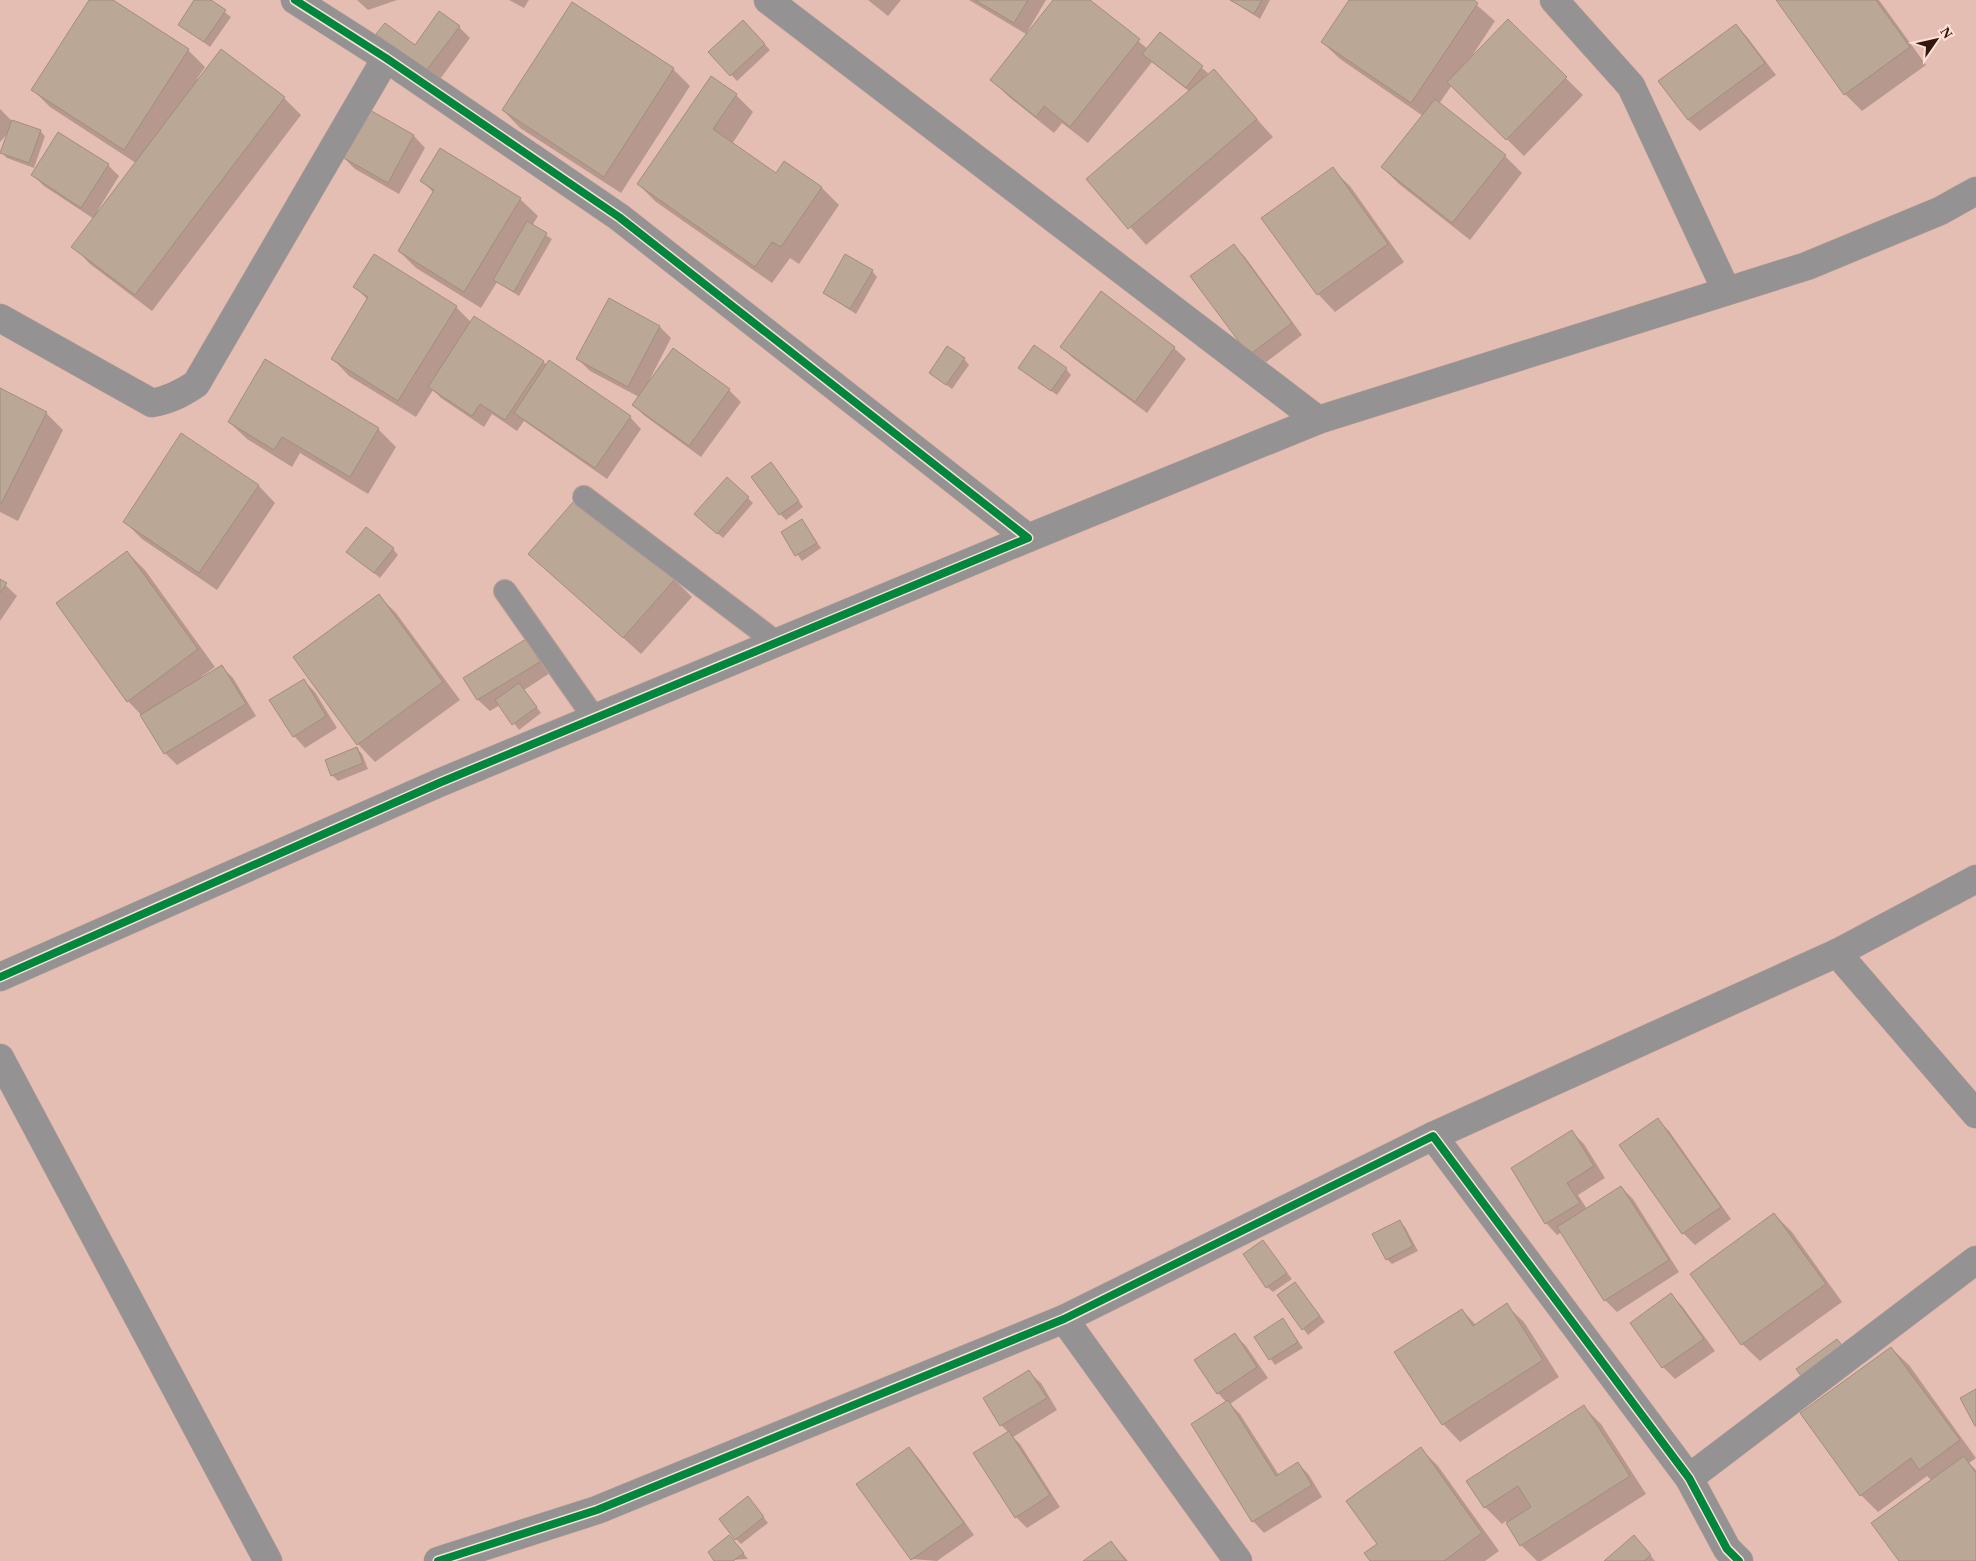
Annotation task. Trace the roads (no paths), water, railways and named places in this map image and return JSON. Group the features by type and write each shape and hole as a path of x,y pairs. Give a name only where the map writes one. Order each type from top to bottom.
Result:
{"street":[{"path":"294,0 386,58 619,217 1028,538"},
{"path":"768,0 1318,420"},
{"path":"1554,0 1631,86 1726,290"},
{"path":"0,318 152,403 166,401 182,394 196,384 386,58"},
{"path":"0,977 439,783 1028,538 1318,420 1807,266 1940,211 1976,191"},
{"path":"438,1561 597,1510 1064,1319 1433,1136 1837,954 1976,879"},
{"path":"1837,954 1976,1114"},
{"path":"0,1058 268,1561"},
{"path":"1433,1136 1689,1478 1727,1549 1739,1561"},
{"path":"1689,1478 1976,1260"},
{"path":"1064,1319 1238,1561"}],"lane":[{"path":"584,497 777,643"},
{"path":"505,591 595,719"}]}
